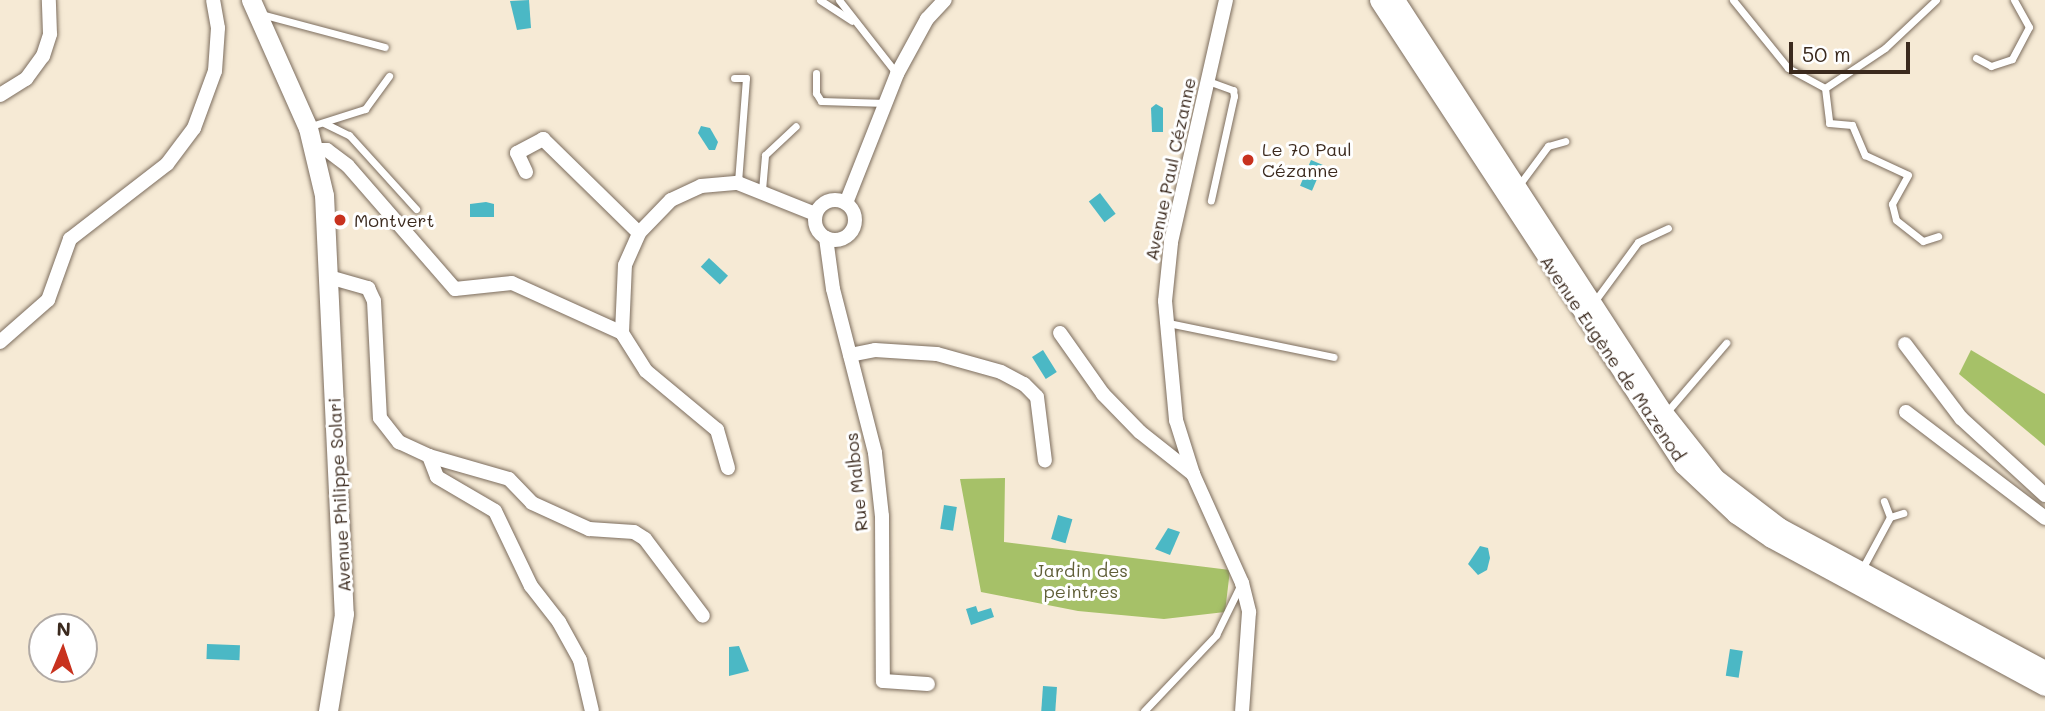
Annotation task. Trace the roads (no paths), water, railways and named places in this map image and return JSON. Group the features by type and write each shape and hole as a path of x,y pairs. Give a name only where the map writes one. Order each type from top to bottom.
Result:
{"street":[{"path":"0,95 26,79 43,56 50,34 49,0"},
{"path":"0,342 48,300 69,239 167,164 194,128 215,71 218,28 213,0"},
{"path":"846,203 897,74 927,19 945,0"},
{"name":"Avenue Paul Cézanne","path":"1226,0 1171,243 1167,323 1176,420 1193,474 1242,583 1249,612 1242,711"},
{"name":"Avenue Eugène de Mazenod","path":"1379,0 1511,190"},
{"name":"Avenue Eugène de Mazenod","path":"1395,0 1511,190 1659,418 1683,464 1736,514 2045,670"},
{"name":"Avenue Philippe Solari","path":"254,7 316,125 314,150 324,195 344,614 328,711"},
{"path":"526,172 517,153 543,139 639,233"},
{"path":"314,150 327,150 348,166 456,289 512,283 622,333 646,371 717,429 729,468"},
{"path":"622,333 625,265 639,233 671,200 701,186 738,183 762,190 815,214"},
{"path":"828,201 846,203 855,219 852,230 843,239 826,238 815,226 815,214 828,201"},
{"name":"Rue Malbos","path":"826,238 850,355 875,453 881,516 883,681 929,684"},
{"path":"329,277 368,288 374,301 380,418 399,442 429,456 509,479 532,503 589,529 634,532 645,539 703,617"},
{"path":"1060,333 1103,394 1140,432 1193,474"},
{"path":"1905,344 1962,418 2045,495"},
{"path":"850,355 875,350 937,354 1001,372 1024,384 1037,397 1045,461"},
{"path":"1906,412 2045,518"},
{"path":"429,456 437,477 495,511 531,586 559,622 580,660 592,711"},
{"name":"Avenue Eugène de Mazenod","path":"1857,577 2045,685"}],"lane":[{"path":"820,0 859,26"},
{"path":"839,0 897,74"},
{"path":"1733,0 1788,68 1825,88"},
{"path":"1825,88 1885,48 1936,0"},
{"path":"1976,58 1991,66 2012,59 2029,27 2014,0"},
{"path":"254,7 385,47"},
{"path":"816,74 816,93 821,101 886,103"},
{"path":"316,125 365,108 389,76"},
{"path":"734,78 746,78 738,183"},
{"path":"1207,80 1233,90 1234,96 1211,200"},
{"path":"1825,88 1829,123 1852,125 1865,155 1908,175 1892,204 1896,220 1923,241 1938,236"},
{"path":"316,125 349,135 416,209"},
{"path":"762,190 765,155 796,126"},
{"path":"1511,190 1548,146 1564,141"},
{"path":"1587,308 1638,242 1668,228"},
{"path":"1167,323 1334,357"},
{"path":"1659,418 1726,343"},
{"path":"1884,501 1890,517"},
{"path":"1857,577 1890,517 1903,513"},
{"path":"1144,711 1216,635 1242,583"}],"water":[{"path":"529,0 531,28 517,30 510,1"},
{"path":"1156,104 1163,108 1163,132 1152,132 1151,108"},
{"path":"701,126 710,128 718,142 715,150 709,150 698,133"},
{"path":"1311,160 1323,165 1312,191 1300,186"},
{"path":"1100,193 1116,214 1104,222 1089,201"},
{"path":"470,204 494,204 494,217 470,217"},
{"path":"709,258 728,276 720,285 701,267"},
{"path":"1043,350 1057,372 1046,379 1032,357"},
{"path":"944,505 957,507 953,531 940,529"},
{"path":"1058,515 1072,519 1066,543 1051,539"},
{"path":"1168,528 1180,532 1170,555 1155,549"},
{"path":"1480,546 1488,548 1490,558 1487,570 1478,575 1468,564"},
{"path":"976,606 978,612 991,608 994,617 971,625 966,609"},
{"path":"207,644 240,645 239,660 206,659"},
{"path":"739,646 749,671 729,676 729,647"},
{"path":"1730,649 1743,651 1739,678 1726,676"},
{"path":"1043,686 1057,687 1055,711 1041,711"}],"place":[{"name":"Le 70 Paul Cézanne","path":"1248,160"},
{"name":"Montvert","path":"340,220"}],"park label":[{"name":"Jardin des peintres","path":"1081,581"}]}
